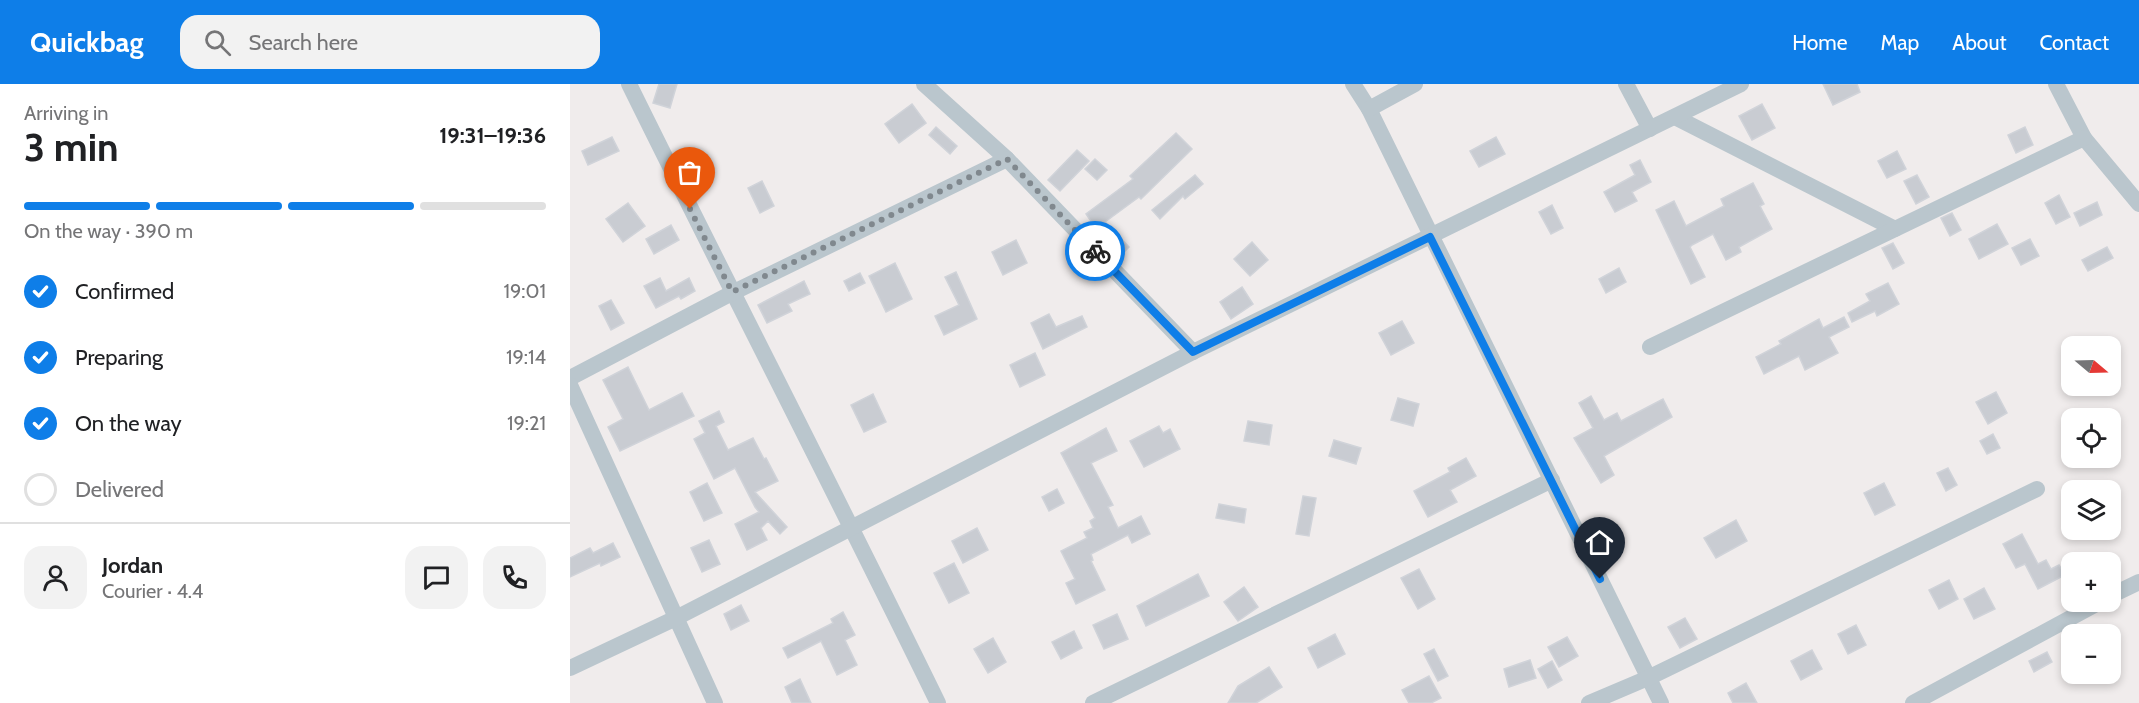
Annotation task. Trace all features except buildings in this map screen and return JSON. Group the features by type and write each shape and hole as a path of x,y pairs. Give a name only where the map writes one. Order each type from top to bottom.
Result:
{"street":[{"path":"628,84 852,527 938,703"},
{"path":"924,84 1007,159 1193,352"},
{"path":"1353,84 1369,109 1661,703"},
{"path":"1369,109 1414,84"},
{"path":"1626,84 1650,129"},
{"path":"570,668 676,618 1193,352 1741,84"},
{"path":"2056,84 2084,138 2139,204"},
{"path":"1675,117 1895,229"},
{"path":"1650,347 2084,138"},
{"path":"570,378 732,292 1007,159"},
{"path":"570,385 715,703"},
{"path":"1093,703 1552,480"},
{"path":"1588,703 1648,678 2037,489"},
{"path":"2121,591 2139,582"},
{"path":"1913,703 2081,612"}],"way so far":[{"path":"690,209 732,292 1007,159 1095,251"}],"route":[{"path":"1095,251 1193,352 1430,237 1600,579"}]}
